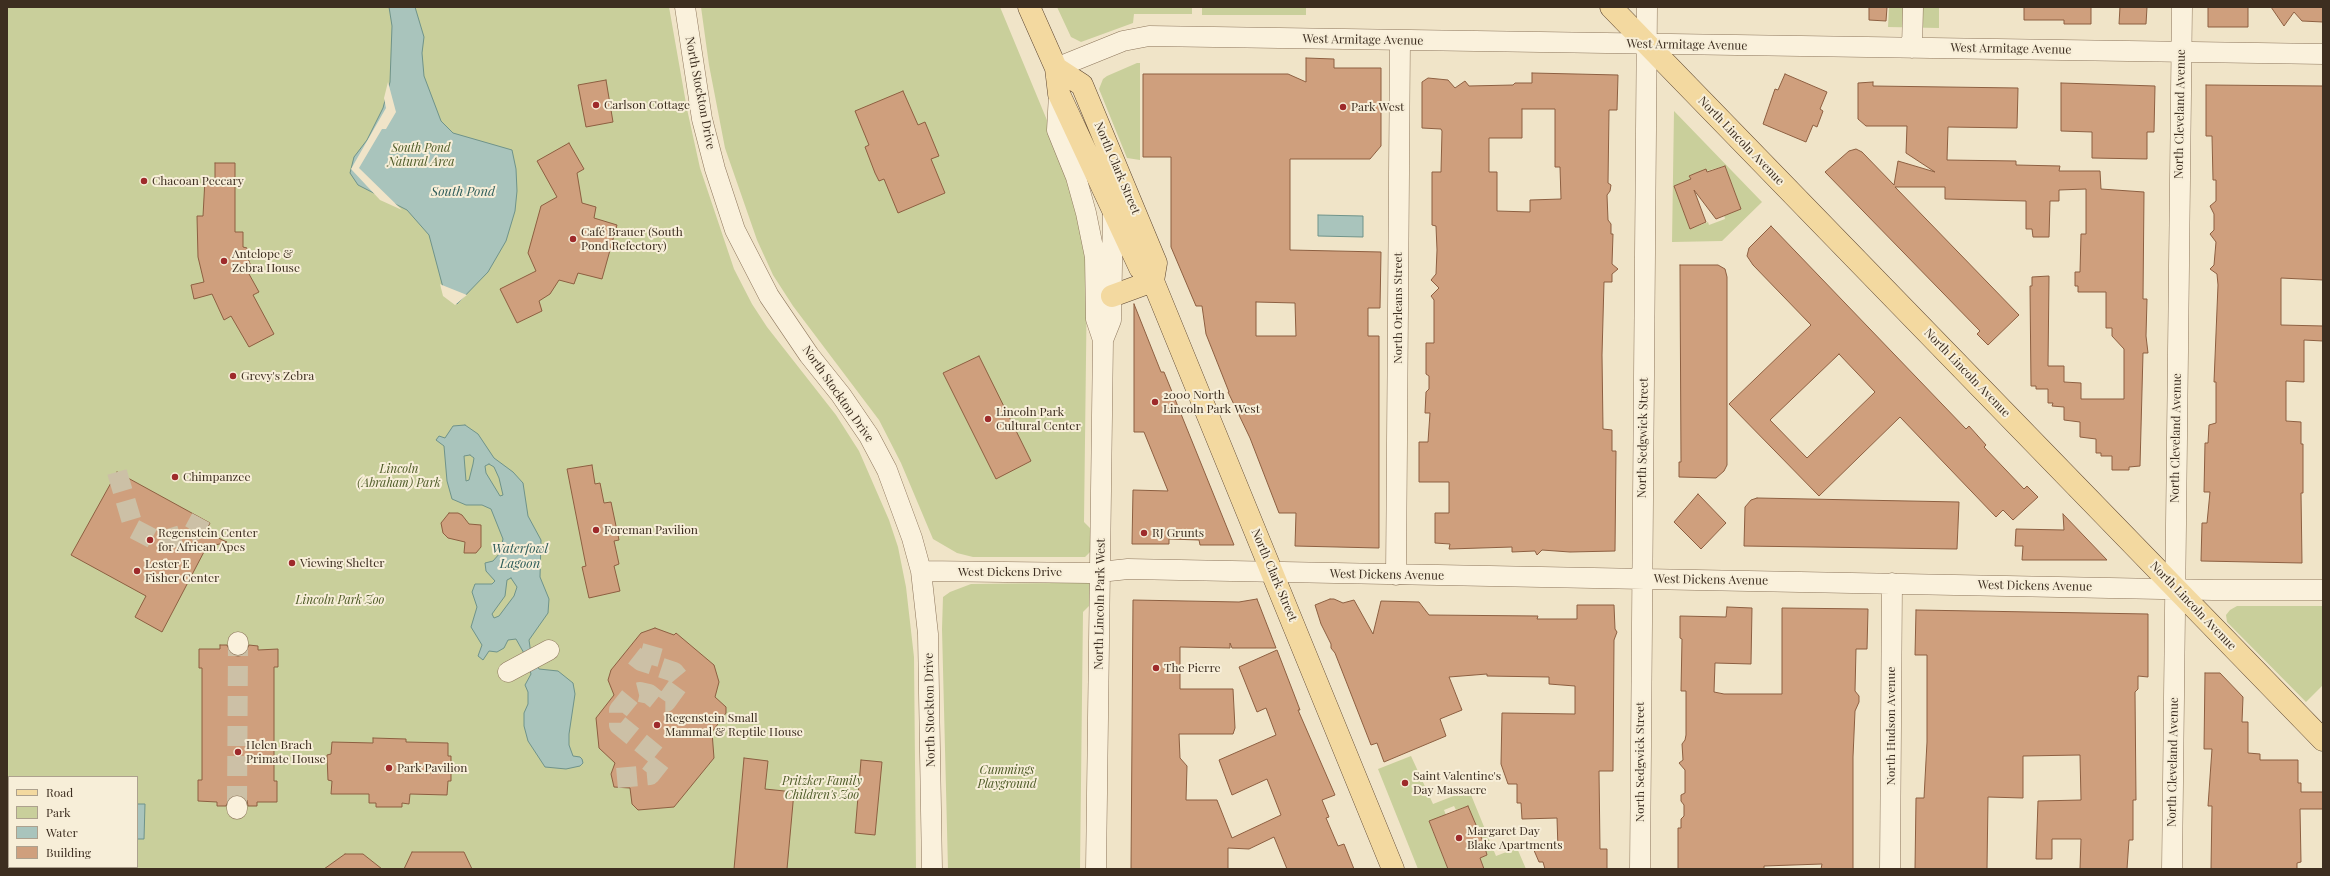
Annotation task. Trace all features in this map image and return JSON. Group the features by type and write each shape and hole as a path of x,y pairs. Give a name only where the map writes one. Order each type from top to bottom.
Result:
{"main road":[{"name":"North Clark Street","path":"1029,7 1056,68 1059,94 1113,213 1140,268 1153,281 1274,573 1393,869"},
{"name":"North Lincoln Avenue","path":"1611,7 2323,740"},
{"name":"North Clark Street","path":"1056,68 1082,85 1156,263 1153,281"},
{"path":"1112,296 1153,281"}],"street":[{"name":"North Stockton Drive","path":"685,7 702,119 715,169 735,230 769,296 809,355 841,395 869,436 887,470 912,538 921,571 930,672 932,869"},
{"name":"North Sedgwick Street","path":"1640,869 1647,7"},
{"path":"1912,48 1913,7"},
{"name":"North Cleveland Avenue","path":"2172,869 2182,7"},
{"name":"West Armitage Avenue","path":"1056,68 1123,41 1149,36 2323,54"},
{"name":"North Orleans Street","path":"1396,575 1400,40"},
{"name":"North Lincoln Park West","path":"1059,94 1057,130 1076,177 1086,213 1095,257 1096,319 1103,340 1096,869"},
{"name":"North Lincoln Park West","path":"1103,340 1111,320 1113,213 1117,167"},
{"name":"West Dickens Avenue","path":"1100,572 1128,570 2175,588 2213,590 2323,590"},
{"name":"West Dickens Drive","path":"921,571 1100,572"},
{"name":"North Hudson Avenue","path":"1890,869 1892,583"},
{"path":"508,672 549,650"}],"green space":[{"name":"Lincoln (Abraham) Park","path":"7,7 669,7 687,109 700,168 734,269 752,304 767,327 836,415 859,451 889,520 898,547 906,587 914,657 916,869 7,869"},
{"path":"701,7 1000,7 1066,166 1085,245 1087,277 1084,522 1091,529 1090,552 1085,557 973,557 957,553 933,539 901,463 879,420 793,306 773,275 757,240 725,148 709,65"},
{"path":"1057,7 1192,7 1192,14 1134,14 1133,23 1081,42 1071,37"},
{"path":"1202,7 1306,7 1306,15 1202,15"},
{"path":"1889,7 1939,7 1939,28 1888,27"},
{"path":"1140,63 1140,160 1127,158 1099,89 1103,79 1107,76"},
{"path":"1674,111 1762,202 1722,241 1672,242","holes":["1725,166 1741,209 1724,215 1725,219 1709,225 1708,222 1690,229 1674,186 1691,179 1689,176"]},
{"name":"Cummings Playground","path":"1059,577 1074,577 1090,583 1091,604 1083,612 1080,869 948,869 942,629 943,597 950,592 971,584 1053,583"},
{"path":"2237,606 2323,606 2323,685 2306,702 2227,622 2226,615 2230,610"},
{"path":"1411,756 1433,804 1469,790 1496,856 1517,848 1526,869 1484,869 1480,858 1487,855 1468,806 1456,810 1454,806 1444,810 1446,815 1429,822 1448,869 1418,869 1378,769"}],"water":[{"name":"South Pond","path":"389,7 415,7 424,37 422,53 424,76 441,121 453,133 512,150 516,169 517,191 515,211 506,241 488,272 457,304 445,295 429,235 407,210 358,185 350,173 354,157 367,140 383,108 390,82 392,26"},
{"path":"1318,215 1363,216 1363,237 1318,236"},
{"name":"Waterfowl Lagoon","path":"465,425 478,434 494,458 513,472 523,483 528,516 541,540 540,577 549,599 548,613 529,640 531,654 539,669 558,671 573,683 575,694 569,734 569,745 573,756 580,757 582,759 583,763 580,766 566,769 545,767 528,741 524,726 524,713 528,704 528,692 525,685 531,674 525,655 516,639 508,640 504,648 497,652 489,651 483,660 478,656 482,645 471,627 477,607 472,592 475,584 492,584 495,581 486,571 485,563 493,561 500,553 503,539 491,509 482,505 466,505 452,499 447,481 444,446 436,440 439,436 445,438 453,426","holes":["470,455 474,458 469,480 466,481 464,456","489,464 494,467 499,478 503,495 500,496 486,473 485,466","511,578 517,587 514,596 499,616 494,618 492,614 505,596 507,580"]},
{"path":"138,804 145,804 144,839 138,839"}],"pier":[{"path":"388,82 396,112 386,129 382,129 359,168 402,210 380,200 351,169 386,108 384,98"},
{"path":"440,284 467,295 455,305 443,296"}],"building":[{"path":"1869,7 1887,7 1886,21 1869,20"},
{"path":"2024,7 2091,7 2091,24 2064,24 2064,20 2024,20"},
{"path":"2120,7 2147,7 2146,24 2119,24"},
{"path":"2208,7 2248,7 2248,27 2208,27"},
{"path":"2271,7 2323,7 2323,22 2302,21 2294,12 2284,26"},
{"path":"1306,58 1334,59 1334,68 1381,68 1381,146 1370,159 1290,159 1290,250 1381,252 1380,308 1368,308 1368,336 1379,336 1379,548 1295,546 1296,513 1279,513 1250,438 1228,392 1206,334 1202,306 1196,306 1171,247 1171,157 1143,157 1143,74 1288,74 1306,82","holes":["1256,302 1295,303 1296,336 1256,336"]},
{"path":"1532,73 1618,75 1617,110 1609,110 1608,183 1611,185 1610,191 1607,195 1608,220 1611,224 1611,234 1613,234 1612,264 1618,269 1612,274 1612,282 1604,282 1602,355 1603,429 1612,430 1612,451 1616,451 1615,551 1570,552 1542,550 1537,555 1535,551 1512,552 1512,547 1449,549 1450,544 1435,543 1435,513 1449,513 1449,482 1419,482 1419,442 1428,442 1430,413 1425,413 1426,392 1429,389 1429,376 1426,374 1426,343 1434,343 1434,300 1431,296 1439,288 1431,280 1436,274 1437,250 1436,226 1432,225 1432,172 1441,172 1442,131 1441,129 1422,128 1422,82 1428,78 1448,80 1455,88 1465,81 1469,86 1532,83","holes":["1522,109 1555,109 1555,167 1560,167 1561,199 1530,200 1530,212 1497,211 1497,172 1489,172 1489,138 1522,138"]},
{"path":"1785,74 1827,92 1820,109 1823,111 1817,127 1813,125 1806,142 1763,124 1775,89 1778,90"},
{"name":"Carlson Cottage","path":"606,80 613,122 586,127 578,85"},
{"path":"1873,82 1873,86 2018,88 2017,128 1948,127 1947,160 2016,161 2016,165 2060,166 2059,171 2100,171 2101,189 2144,192 2143,299 2147,299 2146,336 2148,353 2143,353 2140,466 2129,467 2129,470 2112,470 2112,456 2101,456 2101,453 2096,453 2096,439 2080,437 2080,422 2064,420 2064,407 2052,406 2053,403 2048,403 2048,389 2036,389 2036,386 2031,386 2030,286 2032,286 2032,277 2049,276 2048,366 2064,366 2064,382 2081,383 2081,399 2124,399 2124,349 2112,336 2112,328 2106,328 2106,292 2078,292 2078,286 2075,286 2075,272 2080,272 2081,234 2086,234 2086,189 2059,190 2059,201 2050,201 2049,237 2033,237 2032,229 2026,229 2026,201 1945,199 1945,187 1895,187 2019,315 1988,345 1977,334 1980,331 1825,172 1849,151 1856,149 1862,152 1894,185 1898,161 1935,172 1906,153 1907,126 1866,126 1858,119 1858,83"},
{"path":"2061,83 2155,86 2154,132 2147,132 2147,159 2092,158 2092,132 2061,131"},
{"path":"2206,85 2323,86 2323,280 2281,278 2281,325 2323,326 2323,341 2304,340 2304,382 2286,381 2286,421 2301,422 2301,444 2303,444 2303,493 2301,493 2302,563 2201,561 2202,523 2207,523 2210,492 2204,492 2205,443 2208,443 2209,425 2216,423 2216,382 2214,382 2218,285 2217,274 2210,269 2214,265 2216,242 2210,234 2214,230 2214,214 2210,206 2216,201 2216,180 2213,180 2212,136 2206,136"},
{"path":"903,91 918,125 925,122 939,156 931,159 945,193 898,213 884,179 879,181 875,173 865,147 869,145 855,111"},
{"name":"Café Brauer (South Pond Refectory)","path":"569,143 584,169 577,173 582,203 596,207 594,218 617,225 602,279 578,273 574,284 559,280 550,294 539,301 542,311 517,323 500,289 536,271 528,253 541,206 557,197 537,161"},
{"name":"Antelope & Zebra House","path":"215,163 235,163 235,232 243,232 243,247 247,248 247,256 253,271 249,274 259,292 253,295 274,334 249,347 231,316 224,320 212,294 194,299 191,285 204,282 198,257 197,216 203,216 205,179 215,179"},
{"path":"1725,166 1741,209 1716,219 1694,190 1706,222 1690,229 1674,186 1691,179 1689,176 1706,169 1707,172"},
{"path":"1771,226 1966,429 1969,426 1986,445 1984,447 2024,489 2027,486 2038,497 2013,520 2003,510 1996,517 1900,417 1819,496 1729,404 1811,325 1753,265 1747,256 1749,248","holes":["1839,354 1875,392 1807,458 1770,420"]},
{"path":"1680,265 1718,265 1725,269 1727,277 1727,465 1724,471 1716,478 1679,477 1679,462 1681,462"},
{"name":"2000 North Lincoln Park West","path":"1134,304 1161,372 1164,372 1234,545 1200,545 1199,540 1169,539 1169,544 1132,544 1133,490 1168,491 1144,432 1134,432"},
{"name":"Lincoln Park Cultural Center","path":"979,356 1031,461 996,479 943,373"},
{"name":"Foreman Pavilion","path":"592,465 595,484 600,483 604,503 611,502 619,540 614,541 619,564 614,566 620,591 589,598 582,567 586,566 567,469"},
{"name":"Regenstein Center for African Apes","path":"117,472 210,523 205,532 227,542 212,546 210,550 206,548 162,632 135,617 146,596 71,555"},
{"path":"1698,494 1726,523 1701,549 1674,522"},
{"path":"1757,498 1959,502 1957,549 1744,546 1745,507 1751,500"},
{"path":"449,513 458,513 462,515 469,524 481,525 481,547 476,553 464,553 465,542 448,538 443,533 441,523"},
{"path":"2063,514 2107,560 2022,560 2023,546 2015,546 2016,529 2064,530"},
{"path":"1257,599 1276,648 1232,648 1230,643 1230,648 1180,647 1180,689 1233,689 1235,728 1233,734 1179,734 1180,758 1187,766 1186,800 1217,800 1232,838 1281,815 1267,779 1232,795 1219,760 1276,735 1266,708 1257,712 1239,667 1277,650 1300,710 1298,710 1335,795 1322,800 1329,817 1326,818 1338,846 1344,844 1354,869 1287,869 1274,837 1249,849 1228,848 1228,869 1131,869 1133,600 1239,602"},
{"path":"1330,599 1343,603 1354,600 1373,634 1381,601 1419,602 1429,615 1538,616 1537,619 1577,619 1577,605 1614,605 1615,629 1617,632 1614,640 1613,771 1599,771 1600,849 1607,849 1607,869 1545,869 1543,862 1539,862 1533,848 1558,849 1557,818 1522,819 1521,803 1517,803 1517,784 1508,784 1501,764 1502,713 1575,714 1575,686 1549,684 1549,677 1487,676 1487,674 1449,677 1462,710 1440,719 1446,736 1384,762 1377,743 1371,745 1335,653 1331,648 1331,644 1321,624 1315,605"},
{"path":"1727,607 1752,608 1751,664 1715,663 1714,692 1724,694 1782,694 1782,608 1868,609 1867,649 1856,649 1855,691 1859,696 1859,702 1855,711 1853,757 1853,869 1821,869 1822,864 1764,866 1764,869 1678,869 1678,828 1681,828 1681,819 1684,816 1684,805 1681,801 1681,795 1685,793 1685,770 1679,763 1683,760 1682,744 1686,735 1686,691 1681,691 1682,639 1680,638 1680,616 1726,617"},
{"path":"1916,610 2148,614 2148,677 2138,676 2138,689 2135,692 2136,800 2133,800 2133,840 2129,840 2127,869 2080,869 2081,839 2052,839 2052,859 2036,859 2038,801 2081,800 2080,755 2023,756 2023,798 1988,797 1987,869 1915,869 1916,798 1924,798 1927,742 1927,655 1915,655"},
{"name":"Regenstein Small Mammal & Reptile House","path":"655,628 674,635 676,633 714,665 719,682 715,697 726,707 726,713 712,732 714,758 674,807 638,810 632,804 630,788 614,787 611,774 615,763 599,748 596,718 614,695 608,680 611,670 641,633"},
{"name":"Helen Brach Primate House","path":"220,645 227,645 232,655 238,656 244,655 249,645 258,646 258,650 278,649 278,667 274,667 274,781 277,781 277,802 257,802 257,806 248,806 247,800 237,795 231,796 226,806 217,806 217,802 198,801 198,780 202,780 202,668 199,668 199,649 220,649"},
{"path":"2205,673 2220,673 2243,697 2242,722 2248,722 2248,753 2260,754 2260,760 2298,760 2298,783 2301,783 2301,792 2323,792 2323,809 2300,809 2301,862 2297,863 2297,869 2211,869 2212,806 2208,806 2212,749 2204,749"},
{"name":"Park Pavilion","path":"373,738 406,739 406,742 448,743 448,756 451,756 451,781 448,781 447,795 410,794 409,804 402,803 402,807 376,807 376,803 369,803 369,794 331,794 332,781 328,780 327,755 331,754 332,742 373,743"},
{"name":"Pritzker Family Children's Zoo","path":"744,758 768,761 765,789 794,792 787,869 734,869"},
{"path":"861,760 882,762 875,835 855,833"},
{"name":"Margaret Day Blake Apartments","path":"1468,806 1487,855 1480,858 1484,869 1448,869 1429,821"},
{"path":"412,852 464,852 472,869 404,869"},
{"path":"345,854 363,854 382,869 324,869"}],"tunnel":[{"path":"117,472 134,529 159,542 194,531 201,518"},
{"path":"237,806 238,645"},
{"path":"648,664 653,646"},
{"path":"617,778 650,775 662,760 619,725 619,710 632,694 640,692 649,694 659,702 666,702 679,684 679,678 674,672 641,661 627,650"}],"place":[{"name":"Carlson Cottage","path":"596,105"},
{"name":"Park West","path":"1343,107"},
{"name":"Chacoan Peccary","path":"144,181"},
{"name":"Café Brauer (South Pond Refectory)","path":"573,239"},
{"name":"Antelope & Zebra House","path":"224,261"},
{"name":"Grevy's Zebra","path":"233,376"},
{"name":"2000 North Lincoln Park West","path":"1155,402"},
{"name":"Lincoln Park Cultural Center","path":"988,419"},
{"name":"Chimpanzee","path":"175,477"},
{"name":"Foreman Pavilion","path":"596,530"},
{"name":"RJ Grunts","path":"1144,533"},
{"name":"Regenstein Center for African Apes","path":"150,540"},
{"name":"Viewing Shelter","path":"292,563"},
{"name":"Lester E Fisher Center","path":"137,571"},
{"name":"The Pierre","path":"1156,668"},
{"name":"Regenstein Small Mammal & Reptile House","path":"657,725"},
{"name":"Helen Brach Primate House","path":"238,752"},
{"name":"Park Pavilion","path":"389,768"},
{"name":"Saint Valentine's Day Massacre","path":"1405,783"},
{"name":"Margaret Day Blake Apartments","path":"1459,838"}],"park label":[{"name":"South Pond Natural Area","path":"421,155"},
{"name":"Lincoln Park Zoo","path":"340,600"}]}
